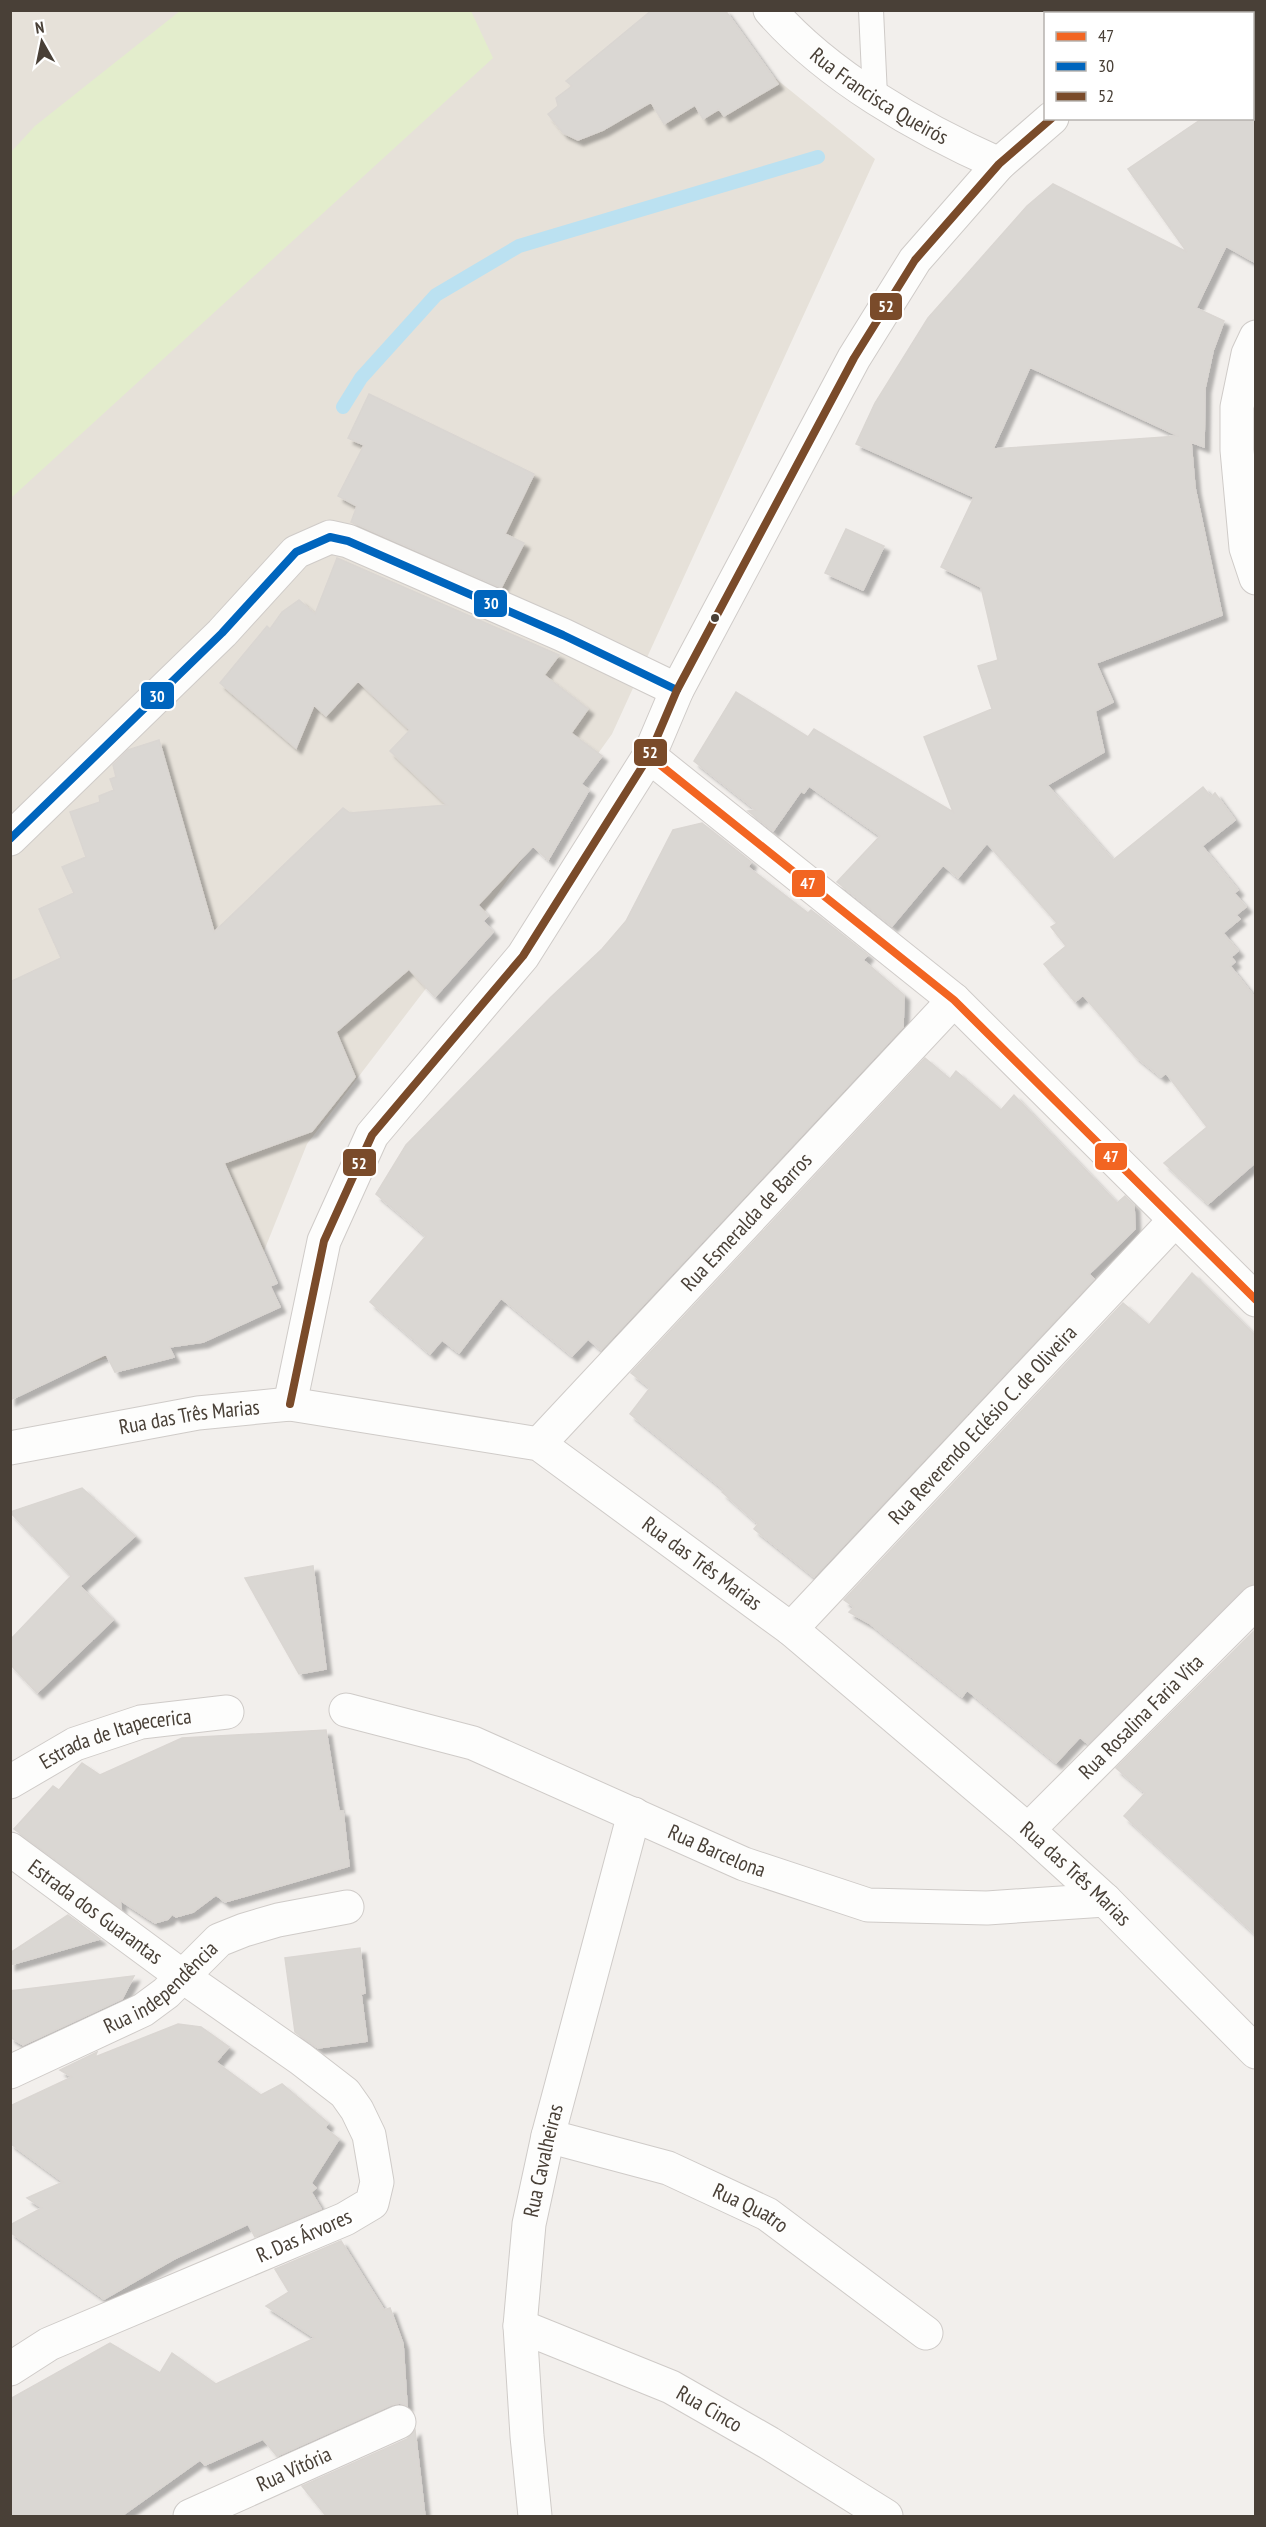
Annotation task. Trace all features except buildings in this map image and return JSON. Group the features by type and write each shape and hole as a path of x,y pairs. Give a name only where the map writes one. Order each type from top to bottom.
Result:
{"street":[{"name":"Rua Francisca Queirós","path":"770,10 806,46 835,70 929,130 999,164"},
{"path":"290,1404 324,1241 372,1135 523,956 649,756 677,690 860,348 915,260 999,164 1050,120"},
{"path":"1256,337 1248,354 1237,407 1237,450 1246,548 1256,578"},
{"path":"10,839 222,633 296,552 330,537 348,541 552,630 677,690"},
{"path":"649,756 954,1000 1256,1300"},
{"name":"Rua Esmeralda de Barros","path":"539,1444 954,1000"},
{"name":"Rua Reverendo Eclésio C. de Oliveira","path":"791,1629 1175,1220"},
{"name":"Rua das Três Marias","path":"10,1448 198,1413 290,1404 539,1444 791,1629 1028,1830 1105,1900 1256,2052"},
{"name":"Rua Rosalina Faria Vita","path":"1028,1830 1256,1602"},
{"name":"Rua Barcelona","path":"345,1710 473,1743 744,1864 868,1905 987,1908 1105,1900"},
{"name":"Estrada de Itapecerica","path":"10,1782 75,1744 141,1722 226,1713"},
{"name":"Rua Cavalheiras","path":"535,2517 526,2436 520,2326 529,2224 548,2136 634,1814"},
{"name":"Estrada dos Guarantas","path":"10,1849 182,1976"},
{"name":"Rua independência","path":"10,2072 143,2010 166,1993 219,1940 278,1920 347,1907"},
{"name":"R. Das Árvores","path":"10,2369 49,2344 318,2231 372,2203 377,2182 369,2135 357,2110 345,2094 301,2059 182,1976"},
{"name":"Rua Quatro","path":"548,2136 668,2168 767,2214 926,2333"},
{"name":"Rua Cinco","path":"520,2326 671,2386 769,2443 886,2517"},
{"name":"Rua Vitória","path":"190,2517 399,2422"}],"lane":[{"path":"871,10 875,96"}],"shaded area":[{"path":"11,11 692,11 875,159 612,734 486,910 307,1144 235,1323 11,1385"}],"green space":[{"path":"180,11 471,11 493,58 11,498 11,152 35,126"}],"waterway":[{"path":"343,407 361,378 436,295 519,246 818,157"}],"transit line":[{"name":"52","path":"290,1404 324,1241 372,1135 523,956 649,756 677,690 854,358 915,260 999,164 1050,120"},
{"name":"30","path":"10,839 222,633 296,552 330,537 348,541 563,635 677,690"},
{"name":"47","path":"649,756 954,1000 1256,1300"}]}
